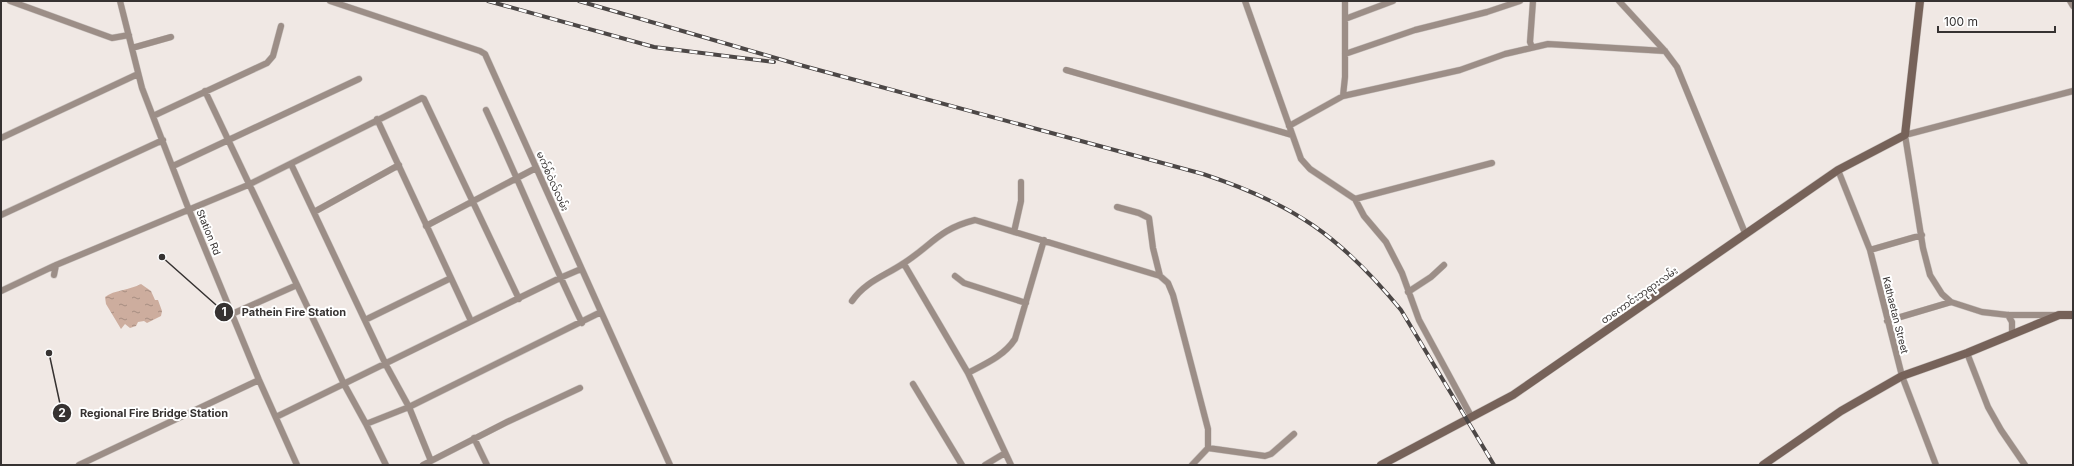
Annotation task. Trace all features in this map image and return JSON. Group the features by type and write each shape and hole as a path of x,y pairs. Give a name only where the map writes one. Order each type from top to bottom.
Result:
{"main road":[{"path":"1905,135 1920,1"},
{"name":"တကောင်းဘုရားလမ်း","path":"1381,465 1513,395 1838,170 1905,135"},
{"path":"1763,465 1841,411 1902,376 1967,353 2059,315 2071,314"}],"street":[{"path":"10,1 112,38 129,35"},
{"name":"Station Rd","path":"120,1 138,74 153,116 189,210 259,380 297,465"},
{"name":"မက်စ်ဝဲလ်လမ်း","path":"330,1 480,51 487,59 670,465"},
{"path":"1245,1 1301,159 1310,169 1355,199 1364,216 1386,242 1394,256 1408,292 1432,345 1471,416"},
{"path":"1343,96 1345,1"},
{"path":"1345,19 1393,1"},
{"path":"1345,54 1415,30 1487,12 1520,1"},
{"path":"1532,47 1530,42 1533,1"},
{"path":"1619,1 1665,50 1677,67 1745,233"},
{"path":"2070,1 2073,6"},
{"path":"153,116 267,62 273,56 281,26"},
{"path":"132,48 171,37"},
{"path":"1289,126 1343,96 1460,70 1505,54 1532,47 1556,43 1665,50"},
{"path":"1066,70 1292,136"},
{"path":"1,137 138,74"},
{"path":"173,166 359,79"},
{"path":"206,91 248,185 296,285 344,384 386,465"},
{"path":"2059,315 2008,315 1982,312 1951,302 1938,288 1930,275 1922,248 1922,235 1905,135 2073,91"},
{"path":"1,291 56,265 248,185 418,98 424,99 519,299"},
{"path":"486,110 517,177 560,278 582,323"},
{"path":"377,119 471,321"},
{"path":"1,215 163,140"},
{"path":"1355,199 1492,163"},
{"path":"291,164 386,365 409,407 431,461"},
{"path":"314,212 399,165"},
{"path":"426,226 536,168"},
{"name":"Kathaetan Street","path":"1838,170 1870,250 1902,376 1936,465"},
{"path":"1014,232 1021,201 1021,182"},
{"path":"1117,207 1139,213 1149,218 1153,248 1160,276"},
{"path":"852,301 864,287 884,274 904,264 942,233 959,224 975,220 1160,276 1168,283 1173,295 1208,429 1208,448 1192,465"},
{"path":"1870,250 1922,235"},
{"path":"968,373 1009,348 1015,339 1044,240"},
{"path":"904,264 968,373 1012,465"},
{"path":"54,275 56,265"},
{"path":"1408,292 1431,277 1444,265"},
{"path":"276,417 386,365 471,321 560,278 581,270"},
{"path":"955,276 964,283 1026,303"},
{"path":"365,320 451,278"},
{"path":"232,314 296,285"},
{"path":"1887,321 1951,302"},
{"path":"366,424 409,407 582,323 601,312"},
{"path":"2008,315 2012,322 2012,334"},
{"path":"1967,353 1988,407 2001,430 2026,465"},
{"path":"79,465 259,380"},
{"path":"913,384 962,465"},
{"path":"423,465 474,438 580,388"},
{"path":"1208,448 1265,456 1271,454 1294,434"},
{"path":"474,438 487,465"},
{"path":"985,465 1005,453"}],"water":[{"path":"141,284 151,291 155,300 158,300 162,311 161,316 147,323 144,321 138,322 136,326 130,328 125,324 121,329 106,304 105,297"}],"railway":[{"path":"488,1 654,47 774,62"},
{"path":"579,1 800,65 1203,174 1235,185 1290,211 1336,242 1379,284 1401,310 1494,465"}],"place":[{"name":"Pathein Fire Station","path":"162,257"},
{"name":"Regional Fire Bridge Station","path":"49,353"}]}
